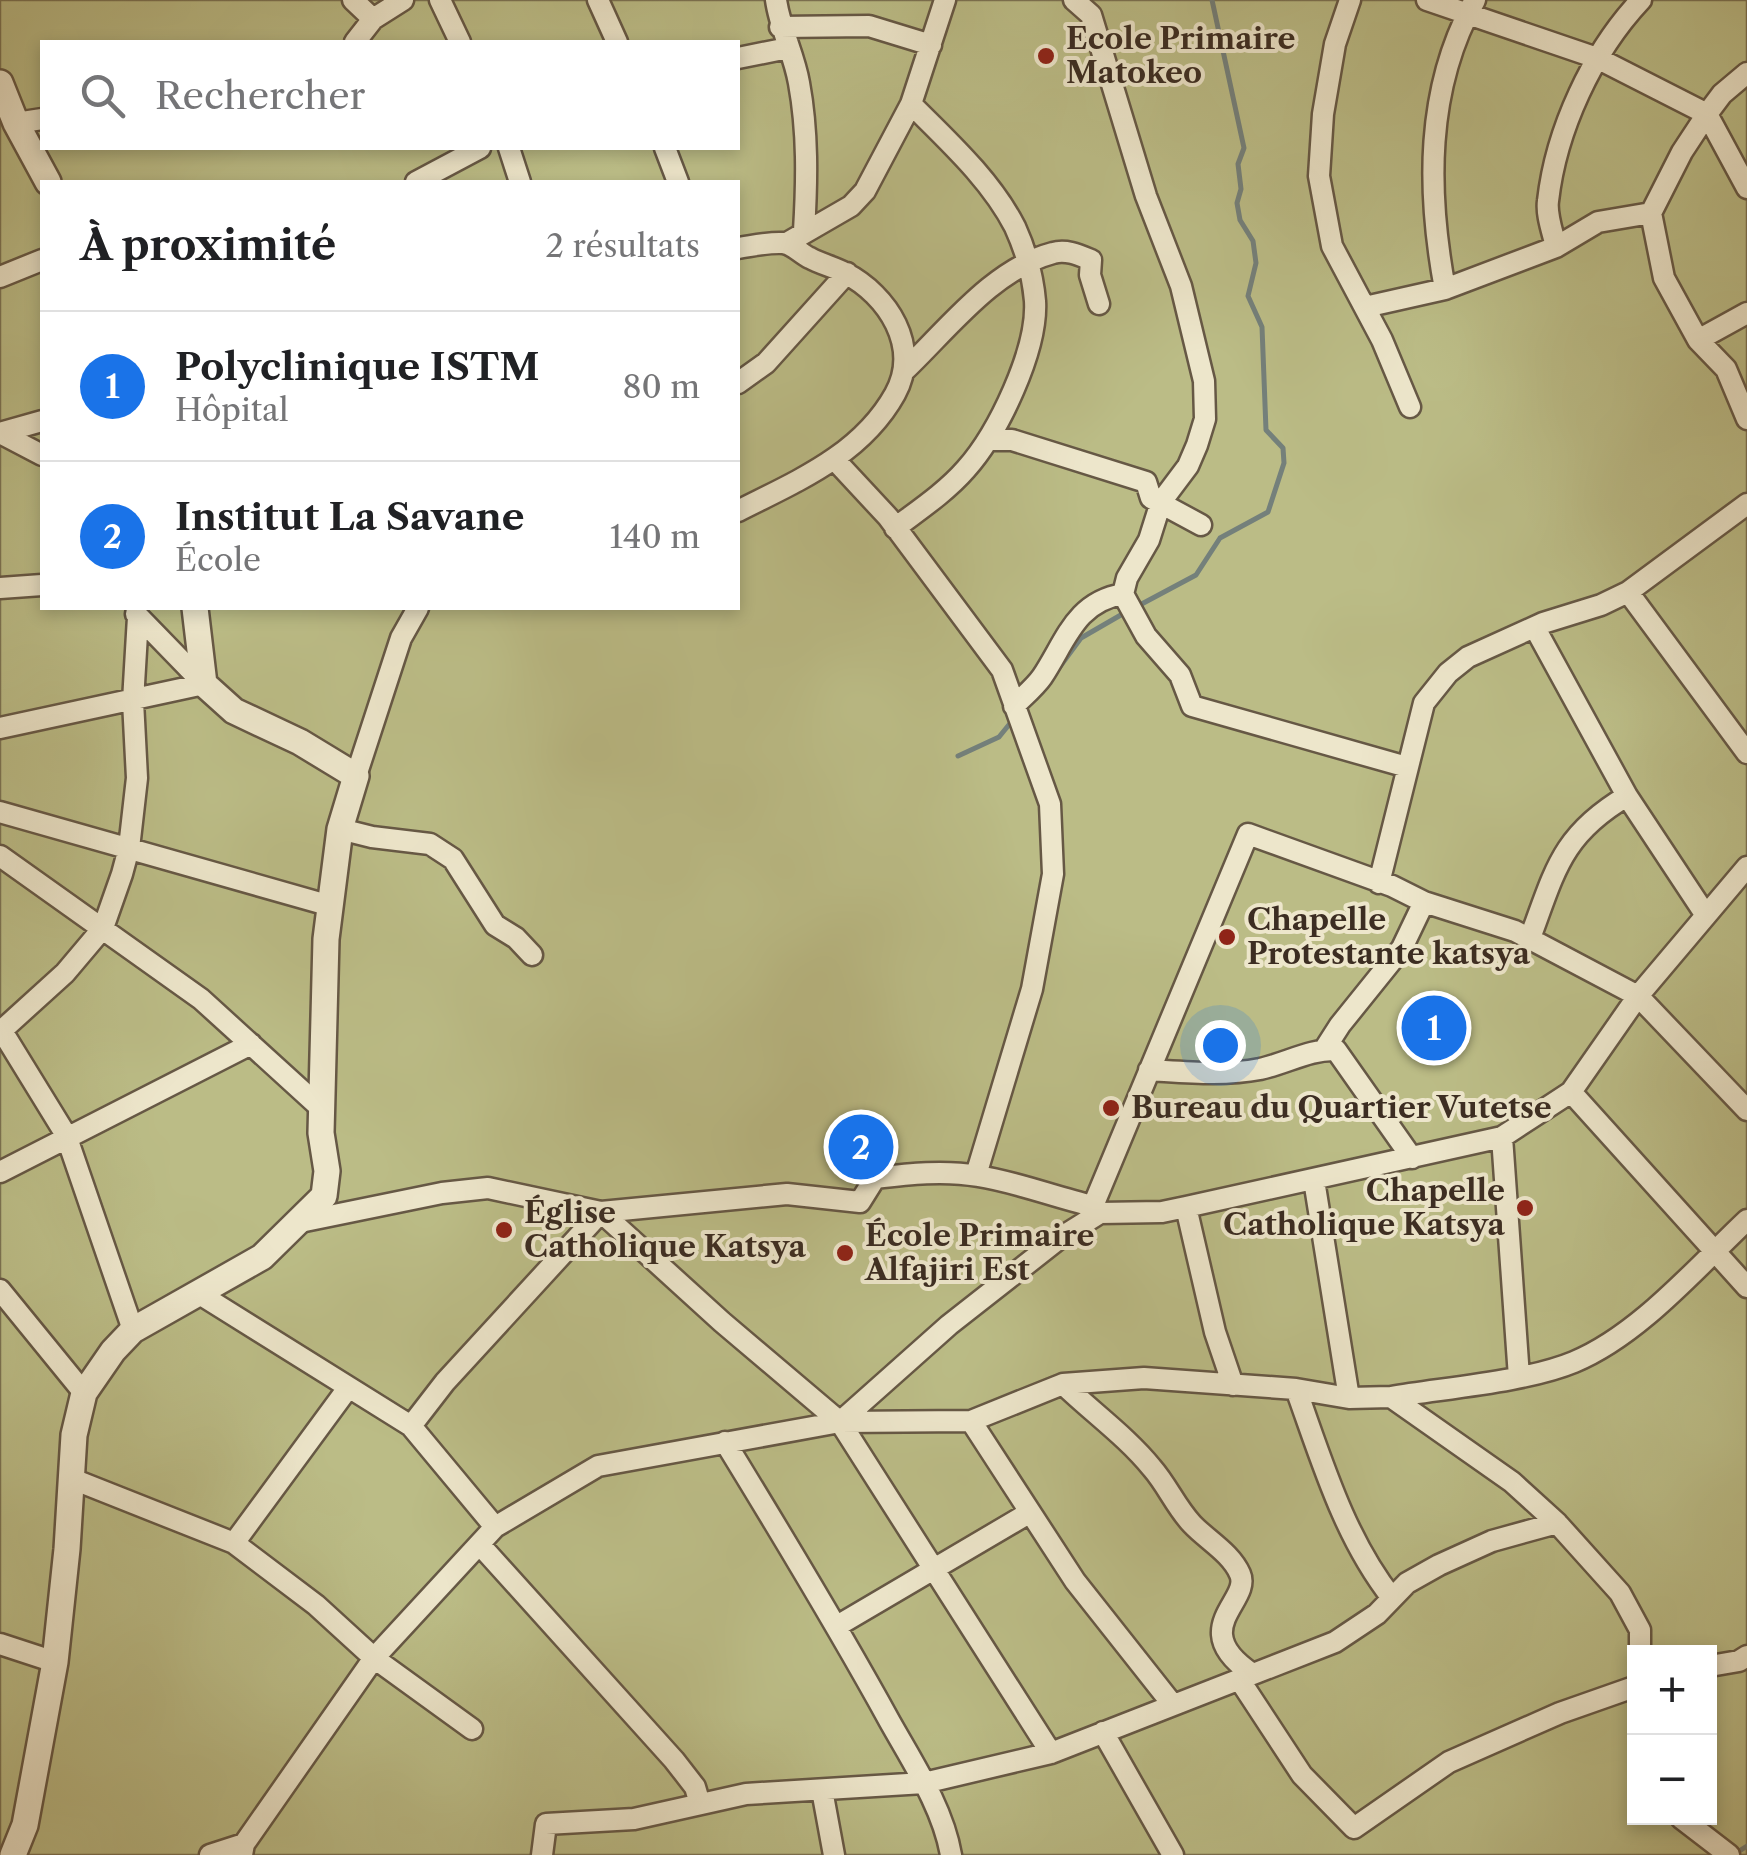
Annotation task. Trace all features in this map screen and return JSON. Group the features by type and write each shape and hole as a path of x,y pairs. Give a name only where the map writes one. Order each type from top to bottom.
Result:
{"street":[{"path":"354,0 373,19"},
{"path":"357,40 373,19 403,0"},
{"path":"440,0 459,40"},
{"path":"598,0 616,40"},
{"path":"776,0 803,108 807,170 796,237 810,258 846,274 876,295 891,314 902,338 905,370"},
{"path":"740,248 796,237 851,206 865,191 911,104 946,0"},
{"path":"1350,0 1332,62 1323,114 1320,176 1332,246 1410,407"},
{"path":"1427,0 1470,8 1597,58 1707,114 1747,188"},
{"path":"1556,247 1547,205 1578,90 1641,0"},
{"path":"1081,1 1091,16 1146,196 1181,286 1204,381 1204,419 1197,445 1188,466 1161,502 1149,540 1126,578 1123,594 1146,636 1180,675 1192,706 1406,767"},
{"path":"1446,289 1431,170 1436,109 1470,8"},
{"path":"780,27 869,26 930,45"},
{"path":"740,58 788,48"},
{"path":"1747,73 1722,94 1707,114 1682,152 1651,213 1664,278 1698,340 1726,369 1747,419"},
{"path":"0,83 8,115 47,180"},
{"path":"895,528 965,470 988,440 1011,402 1033,326 1035,303 1014,226 969,162 911,104"},
{"path":"8,115 40,119"},
{"path":"420,180 476,150"},
{"path":"510,150 519,180"},
{"path":"666,150 677,180"},
{"path":"1365,308 1446,289 1556,247 1598,222 1651,213"},
{"path":"740,509 834,460 858,441 896,393 905,370 1000,279 1055,252 1072,252 1091,260 1090,274 1099,304"},
{"path":"0,276 40,261"},
{"path":"740,382 766,363 846,274"},
{"path":"1698,340 1747,313"},
{"path":"0,433 40,422"},
{"path":"0,433 40,455"},
{"path":"988,440 1012,440 1146,482 1152,498 1201,525"},
{"path":"0,441 40,455"},
{"path":"834,460 895,528 1002,670 1050,804 1053,874 1032,989 976,1175"},
{"path":"1379,883 1424,702 1448,673 1468,658 1534,628 1628,592 1747,504"},
{"path":"0,588 40,585"},
{"path":"1628,592 1747,752"},
{"path":"1014,706 1041,679 1070,627 1088,607 1108,596 1123,594"},
{"path":"195,610 204,684"},
{"path":"13,1855 24,1825 55,1662 74,1435 84,1393 133,1330 262,1257 324,1196 328,1171 321,1133 323,986 340,829 401,638 417,610"},
{"path":"135,612 234,711 300,742 356,776"},
{"path":"133,1330 66,1136 1,1032 54,984 103,928 130,848 137,778 133,701 135,612"},
{"path":"1534,628 1627,796 1705,914"},
{"path":"0,728 204,684"},
{"path":"1530,938 1562,855 1597,813 1627,796"},
{"path":"0,812 331,906"},
{"path":"340,829 430,844 453,858 494,925 516,938 532,955"},
{"path":"840,1422 949,1325 1096,1209 1149,1070 1248,834 1530,938 1638,996 1747,1110"},
{"path":"0,856 189,990 323,1110"},
{"path":"300,1222 442,1193 488,1188 601,1212 787,1194 860,1202 875,1178 927,1172 976,1175 1096,1209 1162,1212 1502,1136 1571,1092 1638,996 1747,868"},
{"path":"1324,1050 1402,948 1424,902"},
{"path":"0,1172 251,1044"},
{"path":"1149,1070 1203,1073 1257,1069 1299,1058 1316,1049 1336,1050 1412,1158"},
{"path":"1571,1092 1747,1288"},
{"path":"1502,1136 1519,1377"},
{"path":"1314,1180 1349,1398"},
{"path":"1186,1207 1216,1332 1233,1384"},
{"path":"601,1212 840,1422 1051,1753"},
{"path":"410,1426 445,1382 601,1212"},
{"path":"210,1855 243,1849 374,1658 495,1528 598,1466 840,1422 971,1420 1062,1384 1144,1378 1296,1389 1349,1398 1391,1397 1519,1377 1573,1362 1606,1344 1659,1304 1747,1220"},
{"path":"0,1290 84,1393"},
{"path":"198,1293 410,1426 495,1528"},
{"path":"1062,1384 1153,1468 1192,1524 1241,1575 1222,1631 1226,1649 1302,1775 1354,1828 1449,1762 1560,1712 1627,1690"},
{"path":"234,1543 348,1388"},
{"path":"1296,1389 1345,1521 1374,1576 1392,1598"},
{"path":"1391,1397 1512,1482 1557,1522 1620,1592 1640,1630 1640,1645"},
{"path":"971,1420 1075,1581 1173,1705"},
{"path":"725,1442 837,1626 924,1784 951,1855"},
{"path":"70,1478 234,1543 316,1605 374,1658 472,1729"},
{"path":"837,1626 1029,1513"},
{"path":"542,1855 546,1824 634,1820 746,1794 924,1784 1051,1753 1356,1631 1407,1583 1449,1560 1492,1541 1557,1522"},
{"path":"480,1546 674,1760 695,1787 700,1804"},
{"path":"0,1644 55,1662"},
{"path":"1717,1665 1744,1660"},
{"path":"1103,1732 1173,1855"},
{"path":"822,1790 834,1855"},
{"path":"1690,1825 1729,1855"}],"green space":[{"path":"0,0 1747,0 1747,1855 0,1855"}],"waterway":[{"path":"1136,607 1196,575 1220,538 1268,512 1284,463 1283,448 1266,430 1262,327 1248,296 1256,263 1253,241 1240,220 1237,203 1241,189 1238,164 1244,148 1212,0"},
{"path":"1056,672 1081,638 1126,612"},
{"path":"958,756 999,737 1012,721"},
{"path":"1736,1853 1747,1846"}],"place":[{"name":"Ecole Primaire Matokeo","path":"1046,56"},
{"name":"Chapelle Protestante katsya","path":"1227,937"},
{"name":"Polyclinique ISTM","path":"1434,1028"},
{"name":"Bureau du Quartier Vutetse","path":"1111,1108"},
{"name":"Institut La Savane","path":"861,1147"},
{"name":"Chapelle Catholique Katsya","path":"1525,1208"},
{"name":"Église Catholique Katsya","path":"504,1230"},
{"name":"École Primaire Alfajiri Est","path":"845,1253"}]}
